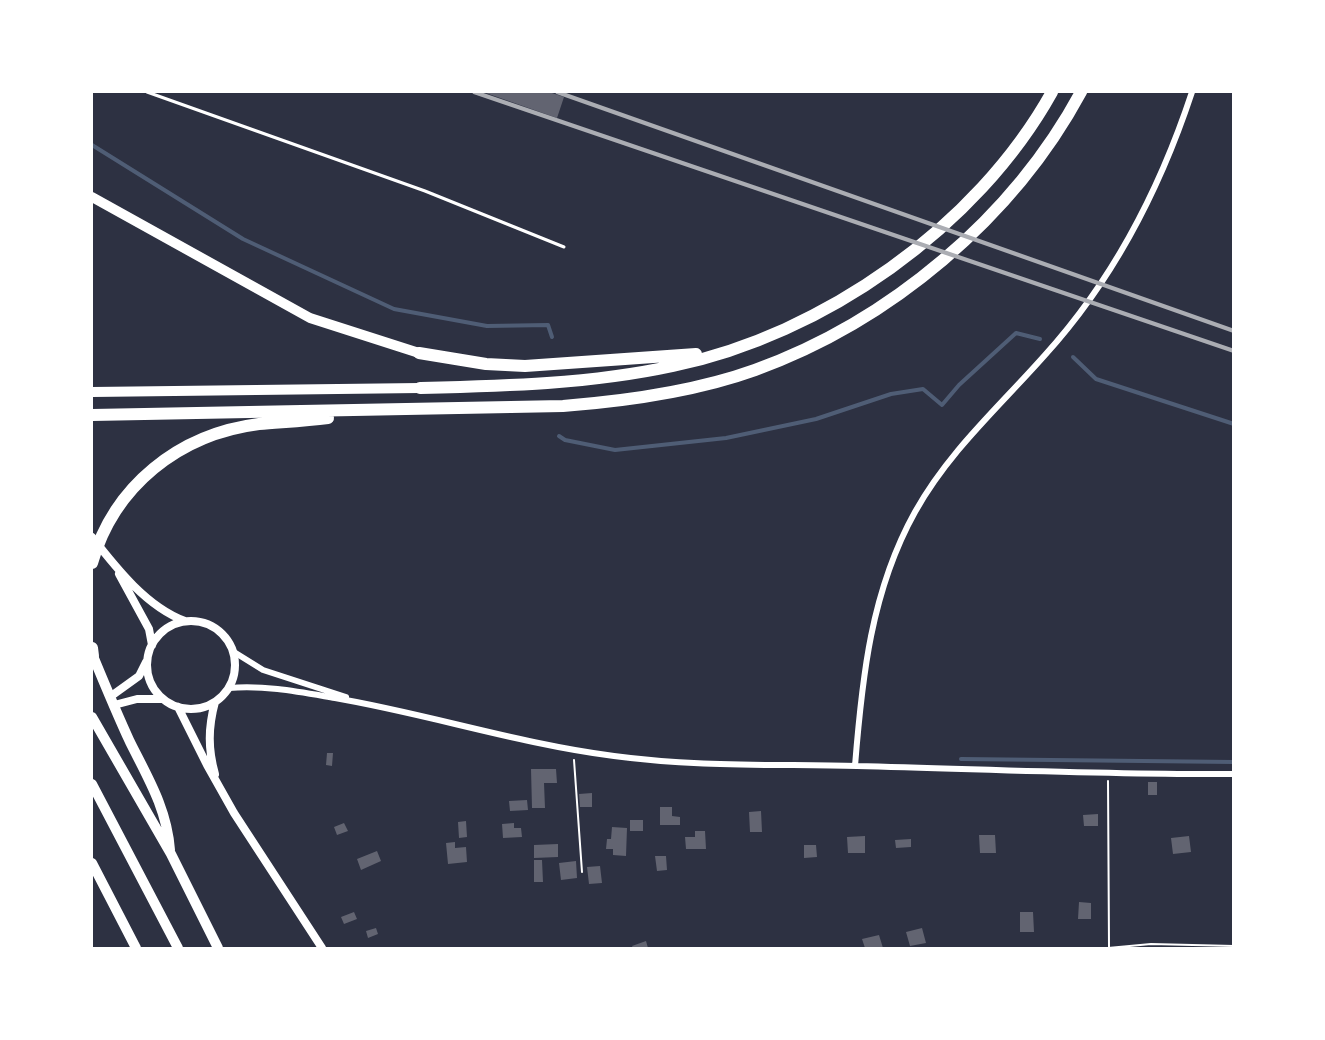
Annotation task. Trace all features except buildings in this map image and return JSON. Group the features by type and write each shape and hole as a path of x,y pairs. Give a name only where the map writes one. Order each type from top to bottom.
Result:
{"highway":[{"path":"92,392 510,385 602,378 674,366 727,352 830,307 874,280 931,236 958,212 1016,144 1052,92"},
{"path":"92,415 563,406 632,399 695,386 754,370 845,326 886,302 951,255 1005,200 1040,158 1081,92"},
{"path":"92,198 283,306 338,329 418,353 476,363 525,366 591,364 727,352"},
{"path":"92,563 106,525 117,506 144,475 192,444 257,424 301,422 364,411"},
{"path":"92,652 160,801 168,826 171,854"},
{"path":"92,717 171,854 218,948"},
{"path":"92,784 178,948"},
{"path":"92,864 136,948"}],"street":[{"path":"855,766 863,678 874,613 896,549 914,513 949,458 1045,355 1099,286 1138,224 1159,182 1192,92"},
{"path":"92,537 114,565 149,629 152,645"},
{"path":"114,565 169,615 185,621"},
{"path":"114,694 139,676 152,645 168,627 185,621 196,621 215,628 223,634 234,652 249,663 282,677 373,704"},
{"path":"147,661 150,679 156,693 178,707 196,709 215,702 230,688 236,670 234,652"},
{"path":"230,688 267,687 373,704 610,756 688,764 855,766 1107,774 1233,774"},
{"path":"118,704 137,699 163,699"},
{"path":"215,702 209,725 208,746 218,784"},
{"path":"178,707 218,784 322,948"}],"lane":[{"path":"147,92 414,187 564,247"}],"path":[{"path":"573,748 582,872"},
{"path":"1107,774 1108,947 1151,944 1233,946"}],"waterway":[{"path":"92,145 243,239 394,309 487,326 548,325 552,337"},
{"path":"559,436 565,440 615,450 726,438 816,419 891,394 923,389 942,405 959,385 1016,333 1040,339"},
{"path":"1073,357 1096,379 1234,424"},
{"path":"961,759 1234,762"}],"railway":[{"path":"474,92 1234,351"},
{"path":"557,92 1234,331"}]}
